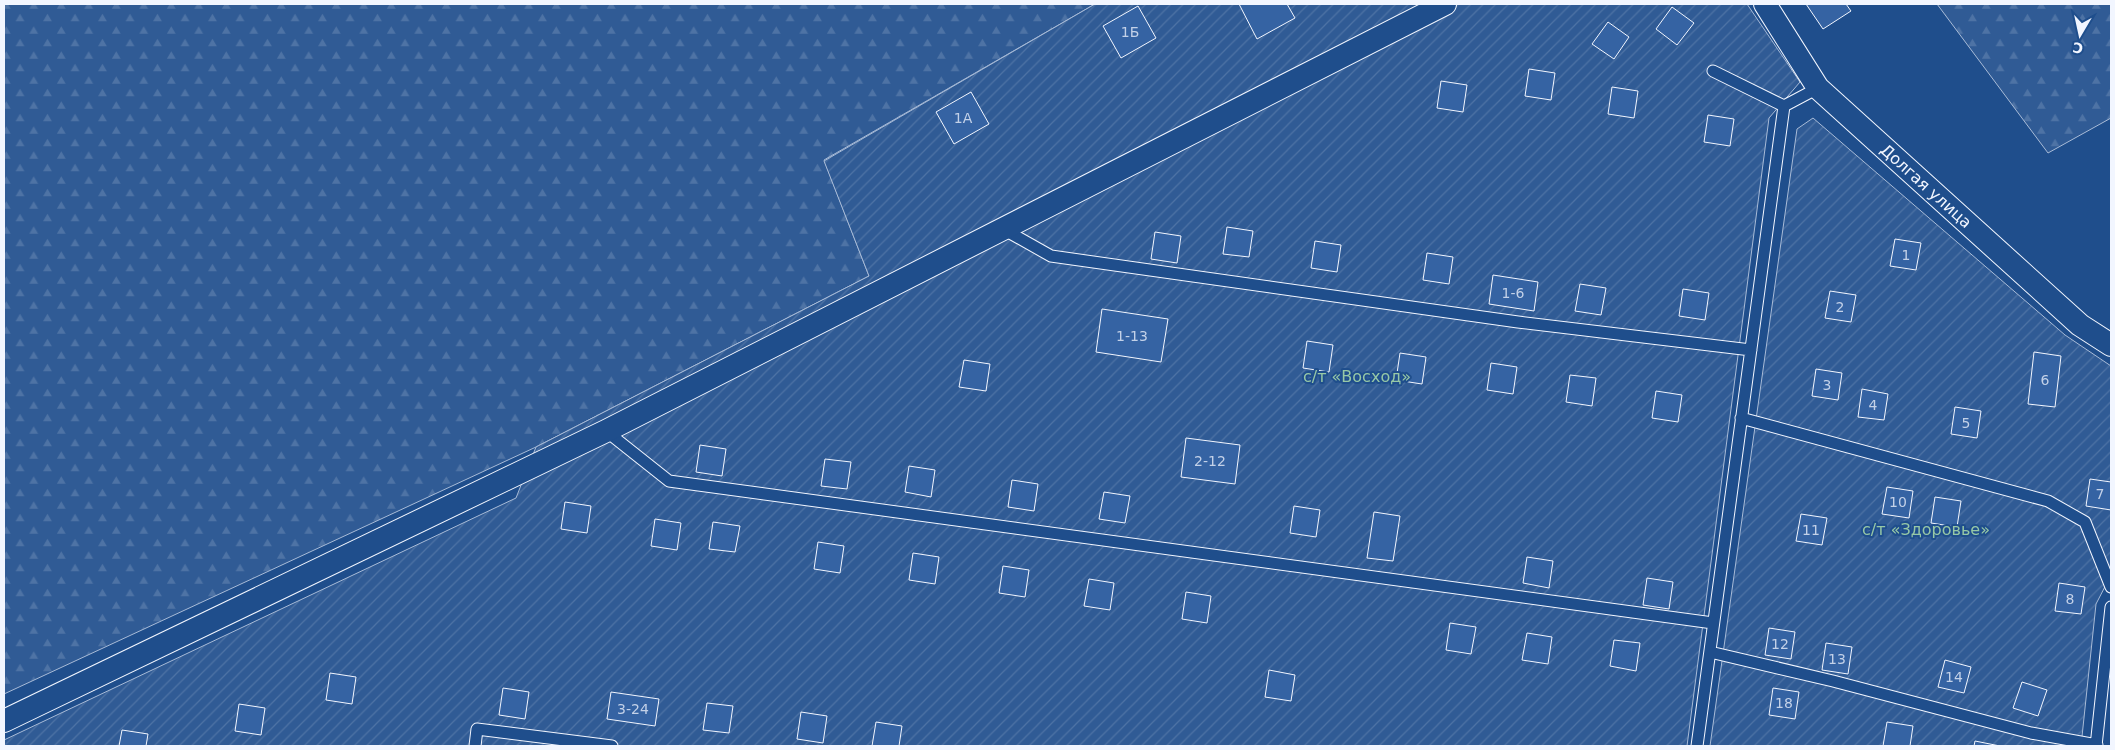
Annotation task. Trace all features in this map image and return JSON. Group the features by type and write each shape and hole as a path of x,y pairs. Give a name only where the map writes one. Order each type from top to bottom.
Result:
{"street":[{"path":"4,720 606,431 1445,4"},
{"name":"Долгая улица","path":"1766,4 1818,88 2080,325 2111,344"}],"lane":[{"path":"1714,71 1784,106"},
{"path":"1784,106 1818,88"},
{"path":"1697,746 1784,106"},
{"path":"1003,229 1051,256 1508,320 1751,350"},
{"path":"1741,418 2048,501 2085,522 2111,587"},
{"path":"606,431 668,481 1714,623"},
{"path":"1710,652 1842,683 2031,733 2097,746 2107,696 2111,607"},
{"path":"475,746 477,729 612,746"}],"green space":[{"path":"4,4 1095,4 824,160 869,276 536,447 4,694"},
{"name":"с/т «Восход»","path":"1095,4 1747,4 1800,82 1769,118 1687,746 4,746 4,740 516,498 536,447 869,276 824,161"},
{"path":"1937,4 2111,4 2111,118 2048,153"},
{"name":"с/т «Здоровье»","path":"1813,118 2065,335 2111,366 2111,575 2096,604 2081,746 1710,746 1797,129"}],"building":[{"path":"1239,4 1287,4 1295,18 1257,39"},
{"path":"1806,4 1846,4 1851,11 1823,29"},
{"path":"1138,6 1156,38 1121,58 1103,26"},
{"path":"1672,7 1694,23 1677,45 1656,29"},
{"path":"1608,22 1629,37 1614,59 1592,44"},
{"path":"1529,69 1555,73 1551,100 1525,96"},
{"path":"1441,81 1467,85 1463,112 1437,108"},
{"path":"1612,87 1638,91 1634,118 1608,114"},
{"path":"971,92 989,124 954,144 936,112"},
{"path":"1708,115 1734,119 1730,146 1704,142"},
{"path":"1227,227 1253,231 1249,257 1223,254"},
{"path":"1155,232 1181,236 1177,263 1151,259"},
{"path":"1895,239 1921,243 1916,270 1890,266"},
{"path":"1315,241 1341,245 1337,272 1311,268"},
{"path":"1427,253 1453,257 1449,284 1423,280"},
{"path":"1493,275 1538,282 1534,311 1489,304"},
{"path":"1580,284 1606,288 1601,315 1575,311"},
{"path":"1683,289 1709,293 1705,320 1679,316"},
{"path":"1830,291 1856,295 1851,322 1825,318"},
{"path":"1102,309 1168,319 1161,362 1096,352"},
{"path":"1307,341 1333,345 1329,372 1303,368"},
{"path":"2034,352 2061,356 2055,407 2028,404"},
{"path":"1400,353 1426,357 1422,384 1396,380"},
{"path":"964,360 990,364 986,391 959,387"},
{"path":"1491,363 1517,367 1513,394 1487,390"},
{"path":"1816,369 1842,373 1838,400 1812,396"},
{"path":"1570,375 1596,378 1592,406 1566,402"},
{"path":"1862,389 1888,394 1884,420 1858,417"},
{"path":"1656,391 1682,395 1678,422 1652,418"},
{"path":"1955,407 1981,411 1977,438 1951,434"},
{"path":"1186,438 1240,445 1235,484 1181,477"},
{"path":"700,445 726,449 722,476 696,472"},
{"path":"825,459 851,462 847,489 821,486"},
{"path":"909,466 935,470 931,497 905,492"},
{"path":"2090,479 2111,482 2111,510 2086,506"},
{"path":"1012,480 1038,484 1034,511 1008,507"},
{"path":"1887,487 1913,491 1909,518 1882,514"},
{"path":"1104,492 1130,496 1125,523 1099,519"},
{"path":"1935,497 1961,501 1957,527 1931,523"},
{"path":"565,502 591,506 587,533 561,529"},
{"path":"1294,506 1320,510 1316,537 1290,533"},
{"path":"1374,512 1400,516 1393,561 1367,558"},
{"path":"1801,514 1827,518 1822,545 1796,541"},
{"path":"655,519 681,523 677,550 651,546"},
{"path":"713,522 740,526 735,552 709,549"},
{"path":"818,542 844,546 840,573 814,569"},
{"path":"913,553 939,557 935,584 909,580"},
{"path":"1527,557 1553,561 1549,588 1523,583"},
{"path":"1003,566 1029,570 1025,597 999,593"},
{"path":"1647,578 1673,582 1669,609 1643,605"},
{"path":"1089,579 1114,583 1110,610 1084,606"},
{"path":"2059,583 2085,587 2081,614 2055,611"},
{"path":"1186,592 1211,596 1207,623 1182,619"},
{"path":"1450,623 1476,627 1471,654 1446,650"},
{"path":"1769,628 1795,632 1791,659 1765,655"},
{"path":"1527,633 1552,637 1548,664 1522,660"},
{"path":"1614,640 1640,643 1636,671 1610,666"},
{"path":"1826,643 1852,647 1848,674 1822,670"},
{"path":"1945,660 1971,667 1964,693 1938,687"},
{"path":"1269,670 1295,675 1291,701 1265,697"},
{"path":"330,673 356,677 352,704 326,700"},
{"path":"2022,682 2047,690 2038,716 2013,708"},
{"path":"503,688 529,692 525,719 499,715"},
{"path":"1773,688 1799,692 1795,719 1769,715"},
{"path":"611,692 659,699 655,726 607,719"},
{"path":"707,703 733,706 729,733 703,730"},
{"path":"239,704 265,708 261,735 235,731"},
{"path":"801,712 827,716 823,743 797,739"},
{"path":"876,722 902,726 899,746 872,746"},
{"path":"1887,722 1913,726 1910,746 1883,746"},
{"path":"122,730 148,734 146,746 119,746"},
{"path":"1975,741 2000,746 1974,746"}]}
